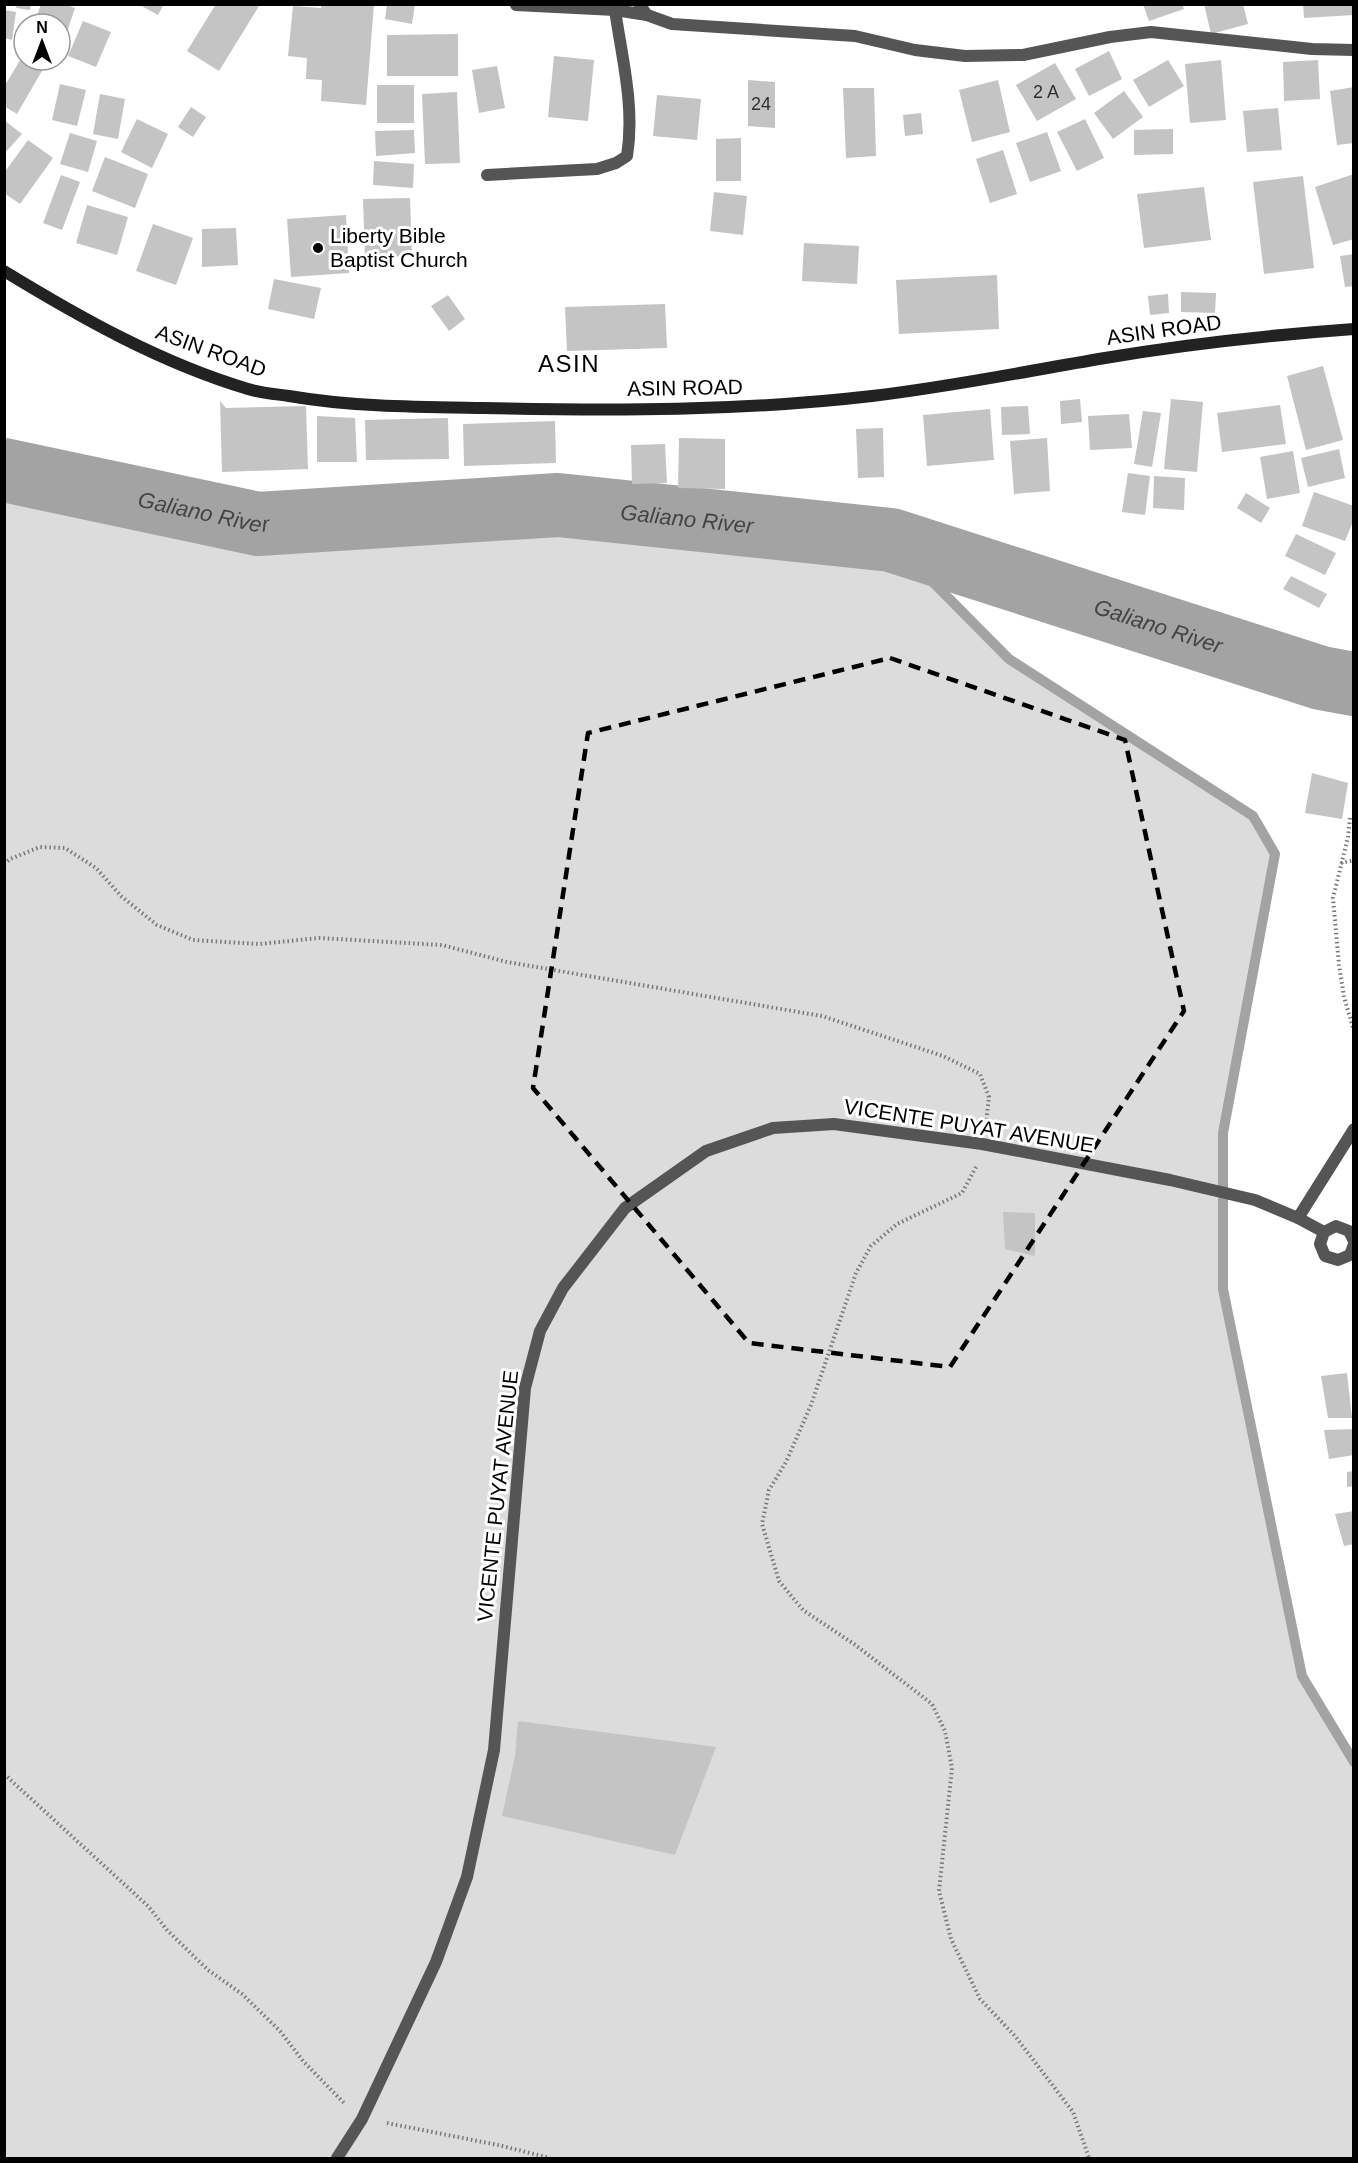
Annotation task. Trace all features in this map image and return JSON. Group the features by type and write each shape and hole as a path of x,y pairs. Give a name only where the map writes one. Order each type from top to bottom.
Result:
{"main road":[{"name":"ASIN ROAD","path":"4,271 126,341 182,366 251,390 314,400 387,406 511,409 735,408 871,396 968,383 1108,357 1258,336 1353,329"}],"street":[{"path":"639,4 646,15"},
{"path":"516,5 615,10 646,15 672,24 855,36 915,50 964,56 1023,55 1110,37 1151,33 1312,49 1353,50"},
{"path":"487,175 597,169 616,164 627,156 630,137 630,108 615,10"},
{"name":"VICENTE PUYAT AVENUE","path":"337,2158 362,2120 436,1962 467,1877 494,1750 525,1388 540,1331 563,1288 625,1208 706,1151 773,1128 834,1124 982,1144 1170,1180 1255,1200 1324,1232"},
{"path":"1298,1218 1353,1130"},
{"path":"1336,1226 1349,1231 1352,1249 1338,1260 1326,1256 1320,1244 1324,1232 1336,1226"}],"path":[{"path":"1350,818 1334,898 1339,965 1353,1031"},
{"path":"4,864 10,858 40,847 65,848 96,868 122,896 157,925 193,940 259,944 319,938 442,945 507,962 822,1016 943,1056 980,1074 989,1097 975,1173 962,1193 897,1224 871,1246 856,1273 811,1406 786,1462 769,1490 762,1524 779,1581 803,1611 854,1644 932,1704 945,1731 952,1767 939,1891 951,1939 980,1999 1016,2036 1073,2112 1089,2158"},
{"path":"1341,863 1353,860"},
{"path":"4,1773 148,1906 167,1930 208,1970 242,1994 280,2031 303,2061 362,2120 498,2145 550,2158"}],"highlighted area":[{"path":"890,658 1125,740 1184,1011 950,1367 749,1343 533,1088 588,733"}],"shaded area":[{"path":"5,470 258,524 558,505 891,540 1009,659 1253,816 1275,854 1223,1133 1223,1289 1302,1676 1353,1762 1353,2158 5,2158"}],"building":[{"path":"17,4 31,4 30,10 16,8"},
{"path":"41,4 64,4 75,8 72,17 72,12 38,12"},
{"path":"138,4 164,4 158,15"},
{"path":"216,4 256,4 259,6 219,71 187,51"},
{"path":"321,4 374,4 366,105 321,101 322,80 306,79 307,58 288,56 293,6 321,8"},
{"path":"387,4 415,4 412,24 385,19"},
{"path":"1143,4 1182,4 1184,9 1149,21"},
{"path":"1204,4 1243,4 1248,24 1211,34"},
{"path":"1303,4 1354,4 1354,15 1304,18"},
{"path":"4,10 16,12 12,12 12,40 4,38"},
{"path":"83,21 111,32 96,67 72,58 72,47"},
{"path":"458,34 458,76 387,76 387,35"},
{"path":"1109,51 1122,79 1089,96 1075,69"},
{"path":"554,56 594,60 588,121 548,117"},
{"path":"1168,60 1184,86 1149,107 1133,80"},
{"path":"1221,60 1226,120 1190,123 1185,64"},
{"path":"1318,60 1320,99 1284,101 1283,62"},
{"path":"1055,63 1076,99 1037,121 1016,85"},
{"path":"497,66 505,108 479,113 472,70"},
{"path":"13,72 41,72 17,114 4,106 4,87"},
{"path":"748,80 775,82 775,128 748,126"},
{"path":"998,80 1010,132 972,142 959,90"},
{"path":"60,84 86,90 77,126 52,120"},
{"path":"377,85 414,85 414,123 377,123"},
{"path":"1354,87 1354,143 1337,145 1330,91"},
{"path":"843,88 874,88 876,156 846,158"},
{"path":"1124,91 1143,117 1113,139 1094,113"},
{"path":"457,92 460,163 425,164 422,94"},
{"path":"100,94 125,99 118,139 93,134"},
{"path":"657,95 701,99 697,140 653,136"},
{"path":"191,107 206,117 193,137 178,127"},
{"path":"1278,108 1282,150 1247,152 1243,111"},
{"path":"921,113 923,134 905,136 903,115"},
{"path":"137,119 168,134 152,168 121,152"},
{"path":"1085,119 1104,158 1077,171 1057,132"},
{"path":"4,120 22,134 4,154"},
{"path":"1173,129 1173,154 1134,155 1134,130"},
{"path":"414,130 415,153 376,156 375,131"},
{"path":"1047,132 1061,171 1030,182 1016,143"},
{"path":"70,133 97,141 88,172 60,164"},
{"path":"741,138 741,181 716,181 716,139"},
{"path":"28,140 53,158 20,204 4,193 4,173"},
{"path":"1003,150 1017,194 990,203 976,159"},
{"path":"105,157 148,174 135,208 92,191"},
{"path":"374,161 414,164 413,188 373,185"},
{"path":"1354,174 1354,239 1333,245 1315,187"},
{"path":"61,175 80,182 62,230 43,223"},
{"path":"1303,176 1314,268 1264,274 1253,182"},
{"path":"1204,187 1211,240 1144,248 1137,194"},
{"path":"714,192 747,196 743,235 710,231"},
{"path":"410,198 412,256 365,257 363,199"},
{"path":"87,205 128,217 117,255 76,243"},
{"name":"Liberty Bible Baptist Church","path":"346,215 349,273 291,277 287,219"},
{"path":"153,224 193,238 176,285 136,271"},
{"path":"236,228 238,265 202,267 202,229"},
{"path":"804,243 859,246 857,284 802,281"},
{"path":"1354,254 1354,286 1345,287 1340,256"},
{"path":"997,275 999,329 899,334 896,280"},
{"path":"274,279 321,288 314,319 268,309"},
{"path":"1181,292 1216,293 1215,313 1181,312"},
{"path":"1168,294 1169,313 1150,315 1148,296"},
{"path":"448,295 465,319 449,331 431,306"},
{"path":"665,304 667,348 567,351 565,307"},
{"path":"1323,366 1343,440 1306,450 1287,376"},
{"path":"1080,399 1082,422 1061,424 1060,401"},
{"path":"1171,399 1203,402 1197,472 1164,469"},
{"path":"220,401 226,408 306,406 308,469 222,472"},
{"path":"1280,405 1286,444 1222,452 1217,413"},
{"path":"1028,406 1030,434 1002,435 1001,407"},
{"path":"990,409 994,460 927,466 923,415"},
{"path":"1143,411 1161,413 1152,467 1134,464"},
{"path":"1129,414 1132,448 1090,450 1088,416"},
{"path":"317,416 355,418 357,462 317,462"},
{"path":"448,418 449,459 366,460 365,420"},
{"path":"555,421 556,463 464,466 463,424"},
{"path":"883,428 884,477 858,478 856,429"},
{"path":"679,438 725,439 725,489 678,488"},
{"path":"1047,438 1050,491 1014,494 1010,441"},
{"path":"665,444 667,483 632,484 631,445"},
{"path":"1339,449 1345,478 1308,487 1301,458"},
{"path":"1293,451 1300,493 1267,499 1260,457"},
{"path":"1128,473 1150,476 1145,515 1122,512"},
{"path":"1154,476 1185,478 1184,510 1153,508"},
{"path":"1314,492 1354,506 1354,519 1345,541 1302,526"},
{"path":"1246,493 1270,508 1261,523 1237,508"},
{"path":"1296,534 1336,553 1325,575 1285,556"},
{"path":"1291,576 1327,594 1319,608 1283,589"},
{"path":"1312,773 1348,783 1342,819 1305,813"},
{"path":"1003,1212 1035,1213 1035,1256 1005,1249"},
{"path":"1347,1373 1352,1418 1328,1418 1321,1376"},
{"path":"1354,1429 1354,1455 1329,1459 1324,1430"},
{"path":"1354,1471 1354,1486 1347,1487 1347,1472"},
{"path":"1354,1511 1354,1544 1344,1546 1335,1514"},
{"path":"518,1721 716,1747 675,1855 502,1816 515,1756"}],"waterway":[{"name":"Galiano River","path":"4,470 258,524 558,505 891,540 1321,678 1354,684"},
{"path":"891,540 1009,659 1253,816 1275,854 1223,1133 1223,1289 1302,1676 1354,1762"}],"place":[{"name":"Liberty Bible Baptist Church","path":"318,248"}],"district":[{"name":"ASIN","path":"569,364"}]}
